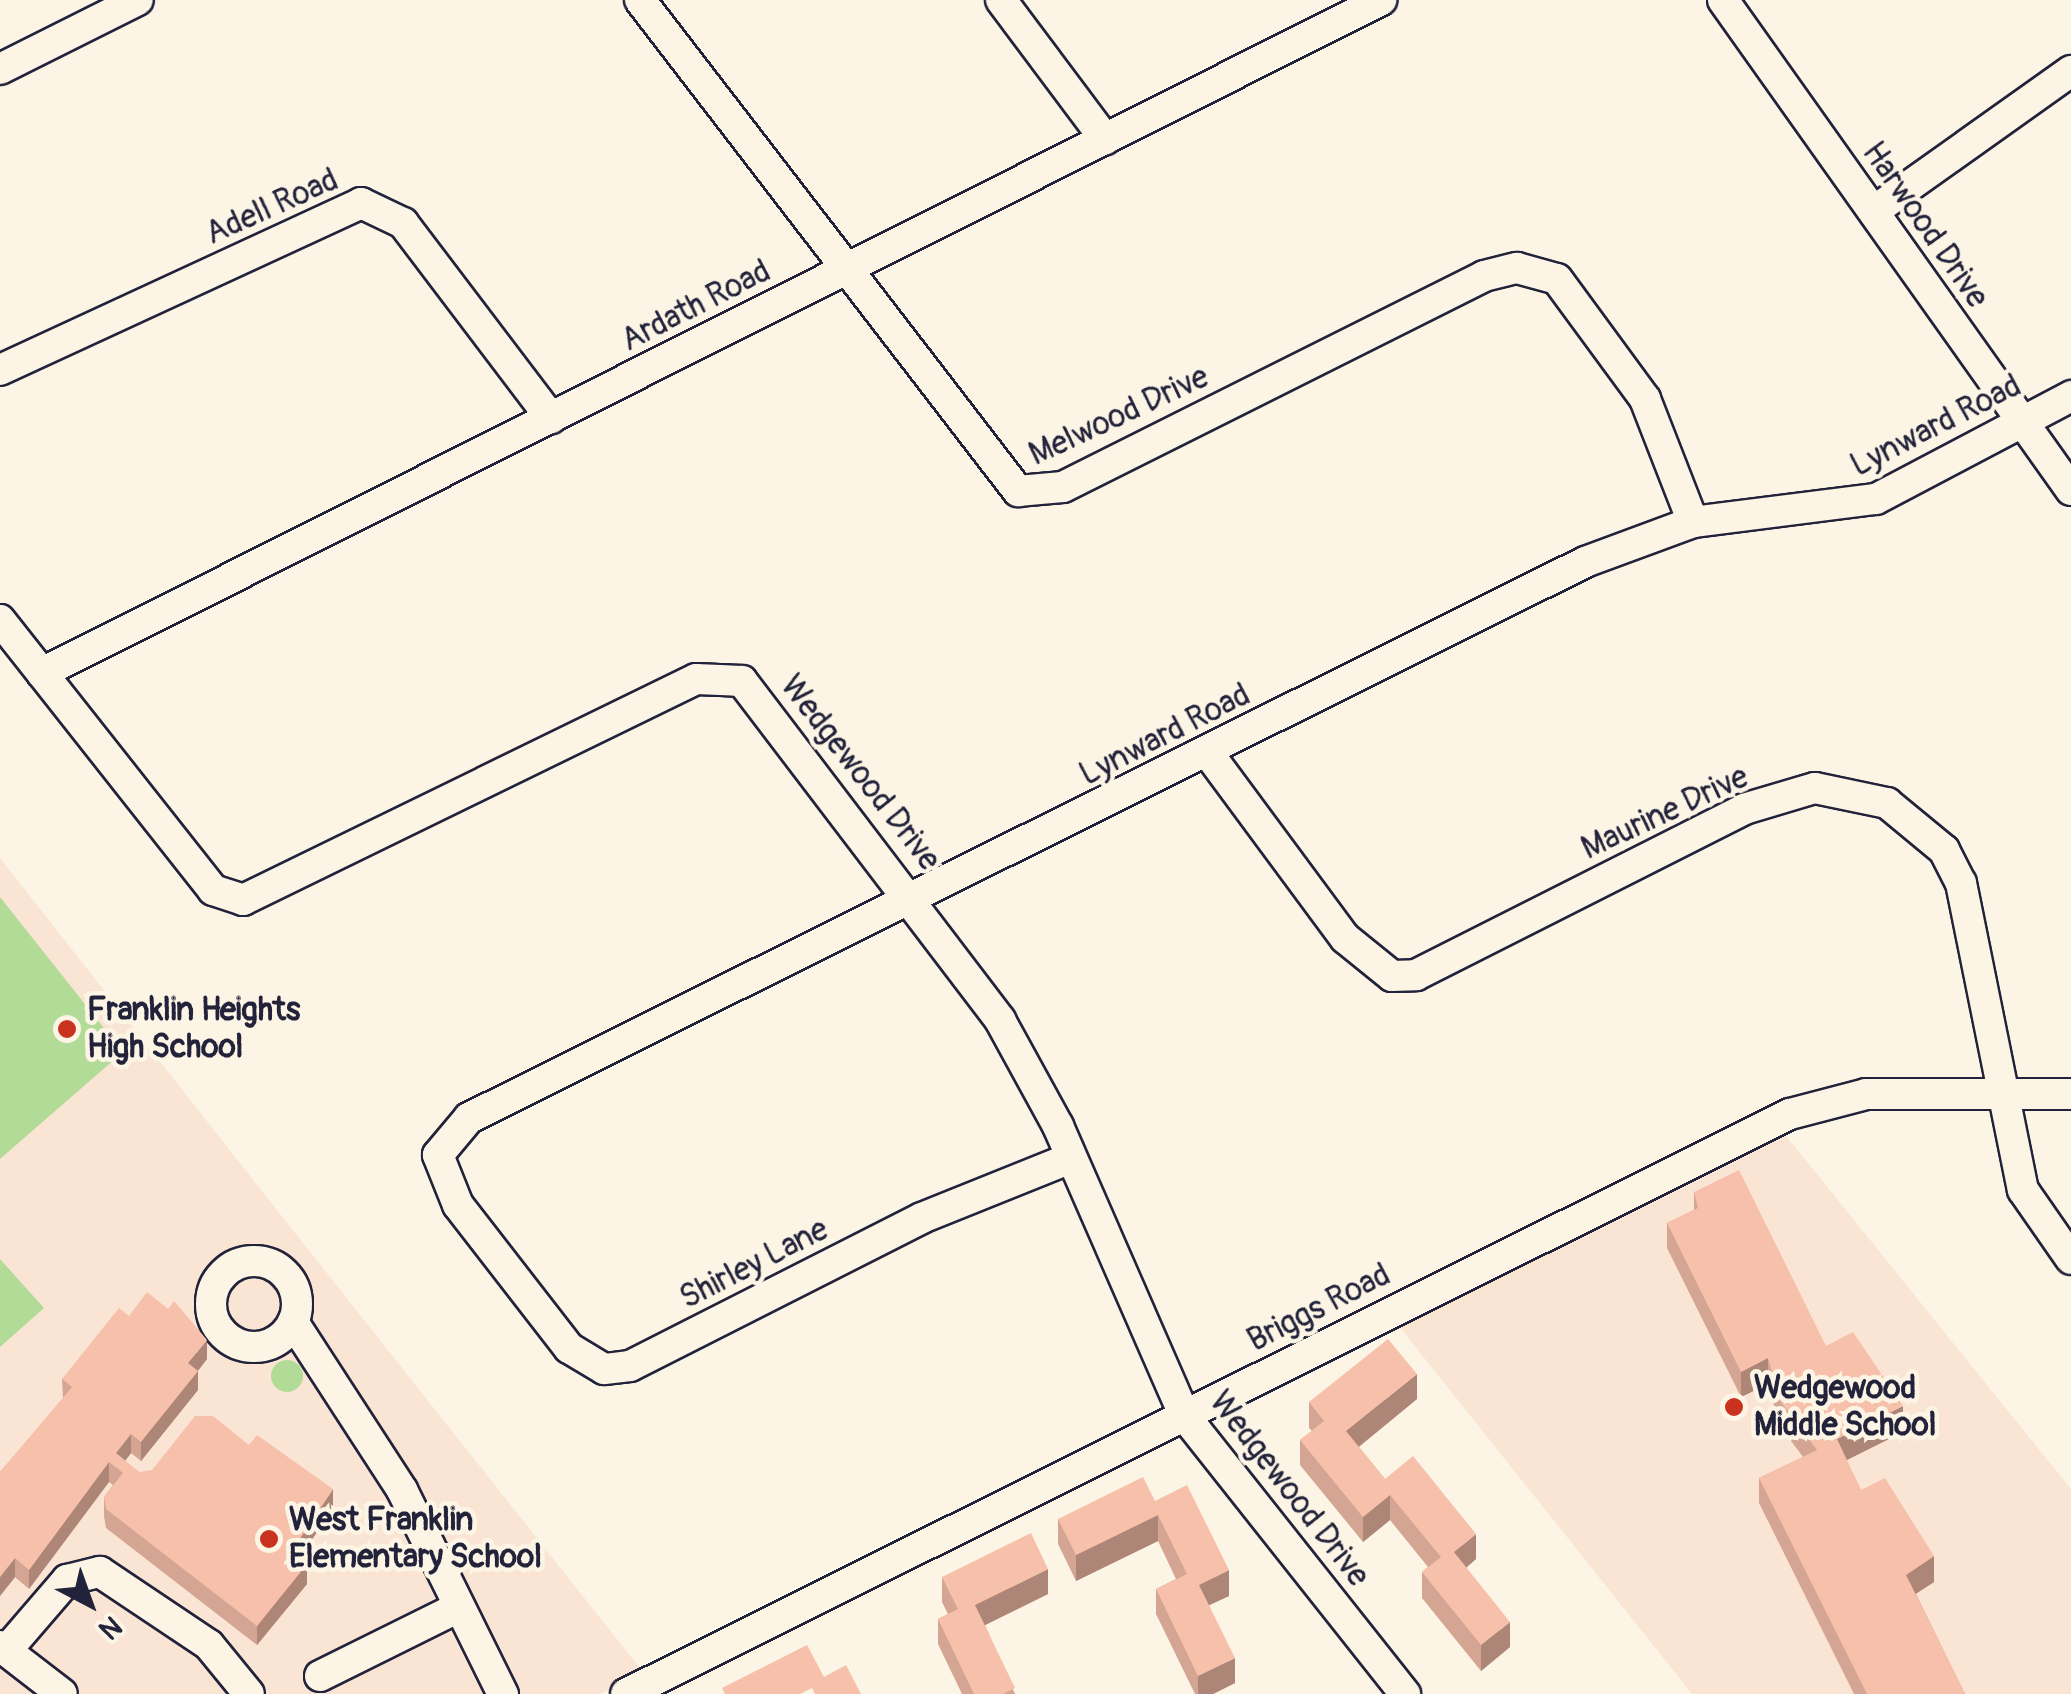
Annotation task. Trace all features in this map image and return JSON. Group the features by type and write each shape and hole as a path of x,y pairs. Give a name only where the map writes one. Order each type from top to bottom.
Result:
{"street":[{"path":"0,68 138,0"},
{"name":"Melwood Drive","path":"640,0 998,476 1041,494 1484,276 1544,273 1577,302 1645,398 1693,522"},
{"path":"1001,0 1105,139"},
{"name":"Harwood Drive","path":"1723,0 2071,490"},
{"name":"Ardath Road","path":"42,673 1370,2"},
{"path":"1874,211 2071,71"},
{"name":"Adell Road","path":"0,370 362,203 403,223 551,418"},
{"name":"Lynward Road","path":"504,1264 443,1182 438,1155 457,1126 1586,562 1693,522 1846,509 2071,396"},
{"name":"Wedgewood Drive","path":"0,620 214,890 243,900 696,679 727,674 768,709 914,899 1000,1020 1071,1158 1184,1415 1405,1694"},
{"name":"Maurine Drive","path":"1208,754 1345,938 1392,976 1416,975 1744,809 1815,788 1887,803 1944,850 1962,883 2023,1190 2071,1259"},
{"name":"Briggs Road","path":"626,1694 1790,1114 1866,1094 2007,1100 2071,1094"},
{"name":"Shirley Lane","path":"504,1264 584,1362 618,1368 977,1192 1071,1158"},
{"path":"293,1322 402,1490 503,1694"},
{"path":"62,1694 3,1648 67,1580 100,1572 208,1645 249,1694"},
{"path":"320,1676 458,1607"}],"shaded area":[{"name":"West Franklin Elementary School","path":"0,858 643,1672 600,1694 0,1694"},
{"name":"Wedgewood Middle School","path":"1783,1132 2071,1489 2071,1694 1692,1694 1398,1325"}],"green space":[{"path":"0,897 123,1052 0,1159"},
{"path":"0,1259 44,1308 0,1347"},
{"path":"287,1360 299,1364 303,1376 299,1388 287,1392 275,1388 271,1376 275,1364"}],"building":[{"path":"1739,1170 1826,1346 1853,1332 1903,1406 1837,1439 1861,1490 1885,1478 1934,1556 1906,1575 1963,1694 1867,1694 1759,1478 1817,1450 1780,1401 1768,1358 1741,1372 1667,1223 1698,1208 1694,1192"},
{"path":"147,1292 168,1309 174,1301 207,1340 188,1363 198,1371 141,1442 131,1434 116,1453 139,1472 152,1470 195,1416 213,1416 249,1445 257,1435 333,1489 291,1552 307,1564 257,1626 106,1509 104,1497 123,1473 109,1462 29,1570 15,1558 0,1577 0,1472 72,1387 62,1379 119,1308 129,1316"},
{"path":"1388,1339 1417,1374 1346,1431 1385,1479 1413,1456 1476,1534 1454,1552 1510,1622 1481,1645 1422,1572 1441,1557 1390,1495 1363,1517 1300,1440 1324,1421 1309,1402"},
{"path":"1143,1477 1155,1501 1187,1485 1229,1570 1199,1585 1235,1658 1198,1676 1156,1589 1187,1574 1158,1515 1076,1555 1058,1519"},
{"path":"1031,1533 1048,1569 975,1605 1015,1688 1003,1694 974,1694 938,1619 958,1609 942,1577"},
{"path":"807,1645 824,1677 846,1665 861,1694 815,1694 812,1688 800,1694 725,1694 722,1688"}],"place":[{"name":"Franklin Heights High School","path":"67,1029"},
{"name":"Wedgewood Middle School","path":"1734,1407"},
{"name":"West Franklin Elementary School","path":"269,1539"}]}
